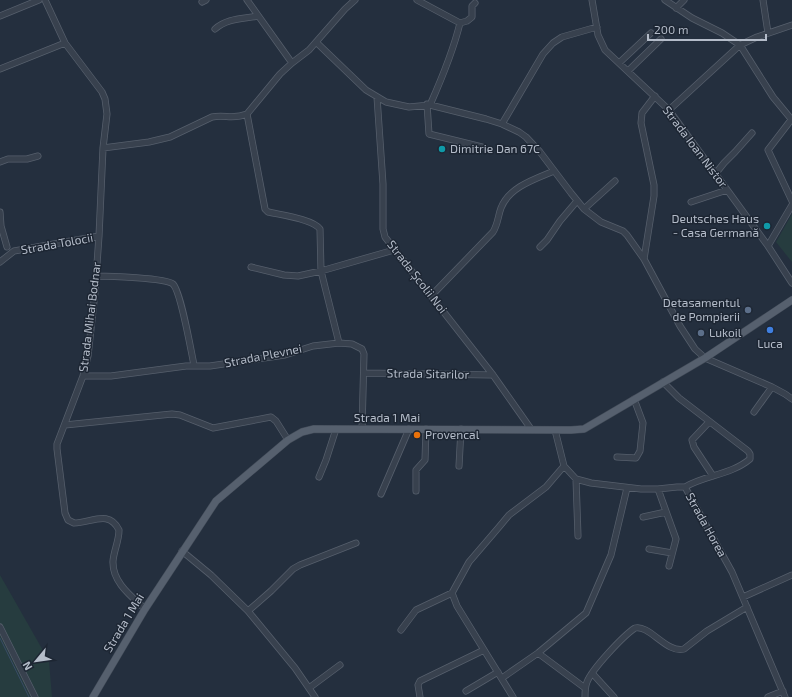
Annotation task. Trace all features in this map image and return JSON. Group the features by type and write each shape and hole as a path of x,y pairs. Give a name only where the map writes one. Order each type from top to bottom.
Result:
{"main road":[{"name":"Strada 1 Mai","path":"93,697 145,609 216,501 288,440 302,432 314,429 584,429 704,358 792,300"},
{"name":"Strada 1 Mai","path":"781,308 792,304"}],"street":[{"path":"0,16 39,0"},
{"name":"Strada Mihai Bodnar","path":"45,0 65,43 97,84 105,99 107,114 103,148 96,276 88,356 83,376 59,438 57,449 65,513 68,520 74,523 104,518 114,522 119,530 113,561 113,570 121,584 145,609"},
{"path":"247,0 292,63"},
{"path":"103,148 149,142 170,137 212,117 217,116 233,118 247,114 280,74 309,50 345,9 355,0"},
{"path":"417,0 460,23 472,17 472,6 475,3"},
{"name":"Strada Ioan Nistor","path":"592,0 602,45 608,54 669,110 716,173 791,281"},
{"path":"665,0 704,25 727,36 740,45 773,97 792,120 768,150 792,202"},
{"path":"676,8 684,0"},
{"path":"763,0 768,33"},
{"path":"215,29 229,20 258,16"},
{"path":"460,23 454,47 428,104 429,134 482,147"},
{"path":"669,110 740,45 792,25"},
{"path":"502,124 543,54 553,43 562,37 597,27"},
{"path":"619,63 651,33"},
{"path":"628,71 661,39"},
{"path":"316,42 366,90 386,102 415,107 428,104 502,124 526,137 540,152 584,209 601,222 627,235 644,259 680,326 695,349 704,358 772,387 785,394 792,400"},
{"path":"0,68 65,43"},
{"path":"644,259 654,196 654,185 641,123 642,113 655,96"},
{"name":"Strada Școlii Noi","path":"377,97 383,184 383,229 385,237 432,295 532,430"},
{"path":"247,114 263,206 268,212 310,222 320,229 320,271 339,343"},
{"path":"716,173 752,133"},
{"path":"0,162 8,159 38,156"},
{"path":"432,295 493,232 497,226 501,207 511,193 522,185 554,171"},
{"path":"584,209 615,181"},
{"path":"691,202 727,190"},
{"path":"540,247 548,240 560,221 577,201"},
{"path":"768,246 792,205"},
{"name":"Strada Tolocii","path":"0,212 7,247"},
{"name":"Strada Tolocii","path":"0,262 14,251 99,236"},
{"name":"Strada Tolocii","path":"0,244 14,251"},
{"path":"251,267 284,275 298,276 394,250"},
{"path":"96,276 139,278 167,282 173,285 176,289 184,316 194,365"},
{"name":"Strada Plevnei","path":"83,376 111,376 194,365 210,366 285,355 313,346 339,343 352,344 362,349 364,354 362,429"},
{"name":"Strada Sitarilor","path":"364,373 492,375"},
{"path":"663,382 679,398 748,451 750,456 750,459 745,463 728,472 695,481 684,487"},
{"path":"754,412 772,387"},
{"path":"617,457 636,458 640,451 643,423 634,399"},
{"path":"65,425 172,414 180,415 213,428 271,417 276,420 288,440"},
{"path":"709,422 692,440 694,447 713,476"},
{"path":"319,477 336,429"},
{"path":"381,494 409,429"},
{"path":"416,491 416,470 425,460 426,429"},
{"path":"459,466 461,429"},
{"path":"555,430 564,466 576,479 578,536"},
{"path":"401,630 416,610 452,593 469,562 499,526 510,515 546,488 564,466"},
{"name":"Strada Horea","path":"576,479 627,488 658,489 684,487 732,572 785,697"},
{"path":"502,678 538,653 586,613 611,556 627,488"},
{"path":"658,489 676,539 669,566"},
{"path":"643,518 666,512"},
{"path":"248,611 272,591 293,569 356,543"},
{"path":"649,549 672,553"},
{"path":"182,551 248,611 295,668 315,697"},
{"path":"743,597 792,575"},
{"path":"452,593 454,600 513,697"},
{"path":"585,697 587,680 592,673 635,628 642,629 673,648 680,650 726,619 747,607"},
{"path":"0,627 35,697"},
{"path":"420,697 418,684 420,681 484,650"},
{"path":"538,653 585,688"},
{"path":"309,688 340,665"},
{"path":"466,691 498,672"},
{"path":"592,673 614,697"},
{"path":"768,697 782,691"}],"green space":[{"path":"792,214 792,262 776,242"},
{"path":"0,575 49,661 52,697 0,697"}],"waterway":[{"path":"0,638 29,697"}],"place":[{"name":"Dimitrie Dan 67C","path":"442,149"},
{"name":"Deutsches Haus - Casa Germană","path":"767,226"},
{"name":"Detasamentul de Pompierii","path":"748,310"},
{"name":"Luca","path":"770,330"},
{"name":"Lukoil","path":"701,333"},
{"name":"Provencal","path":"417,435"}]}
